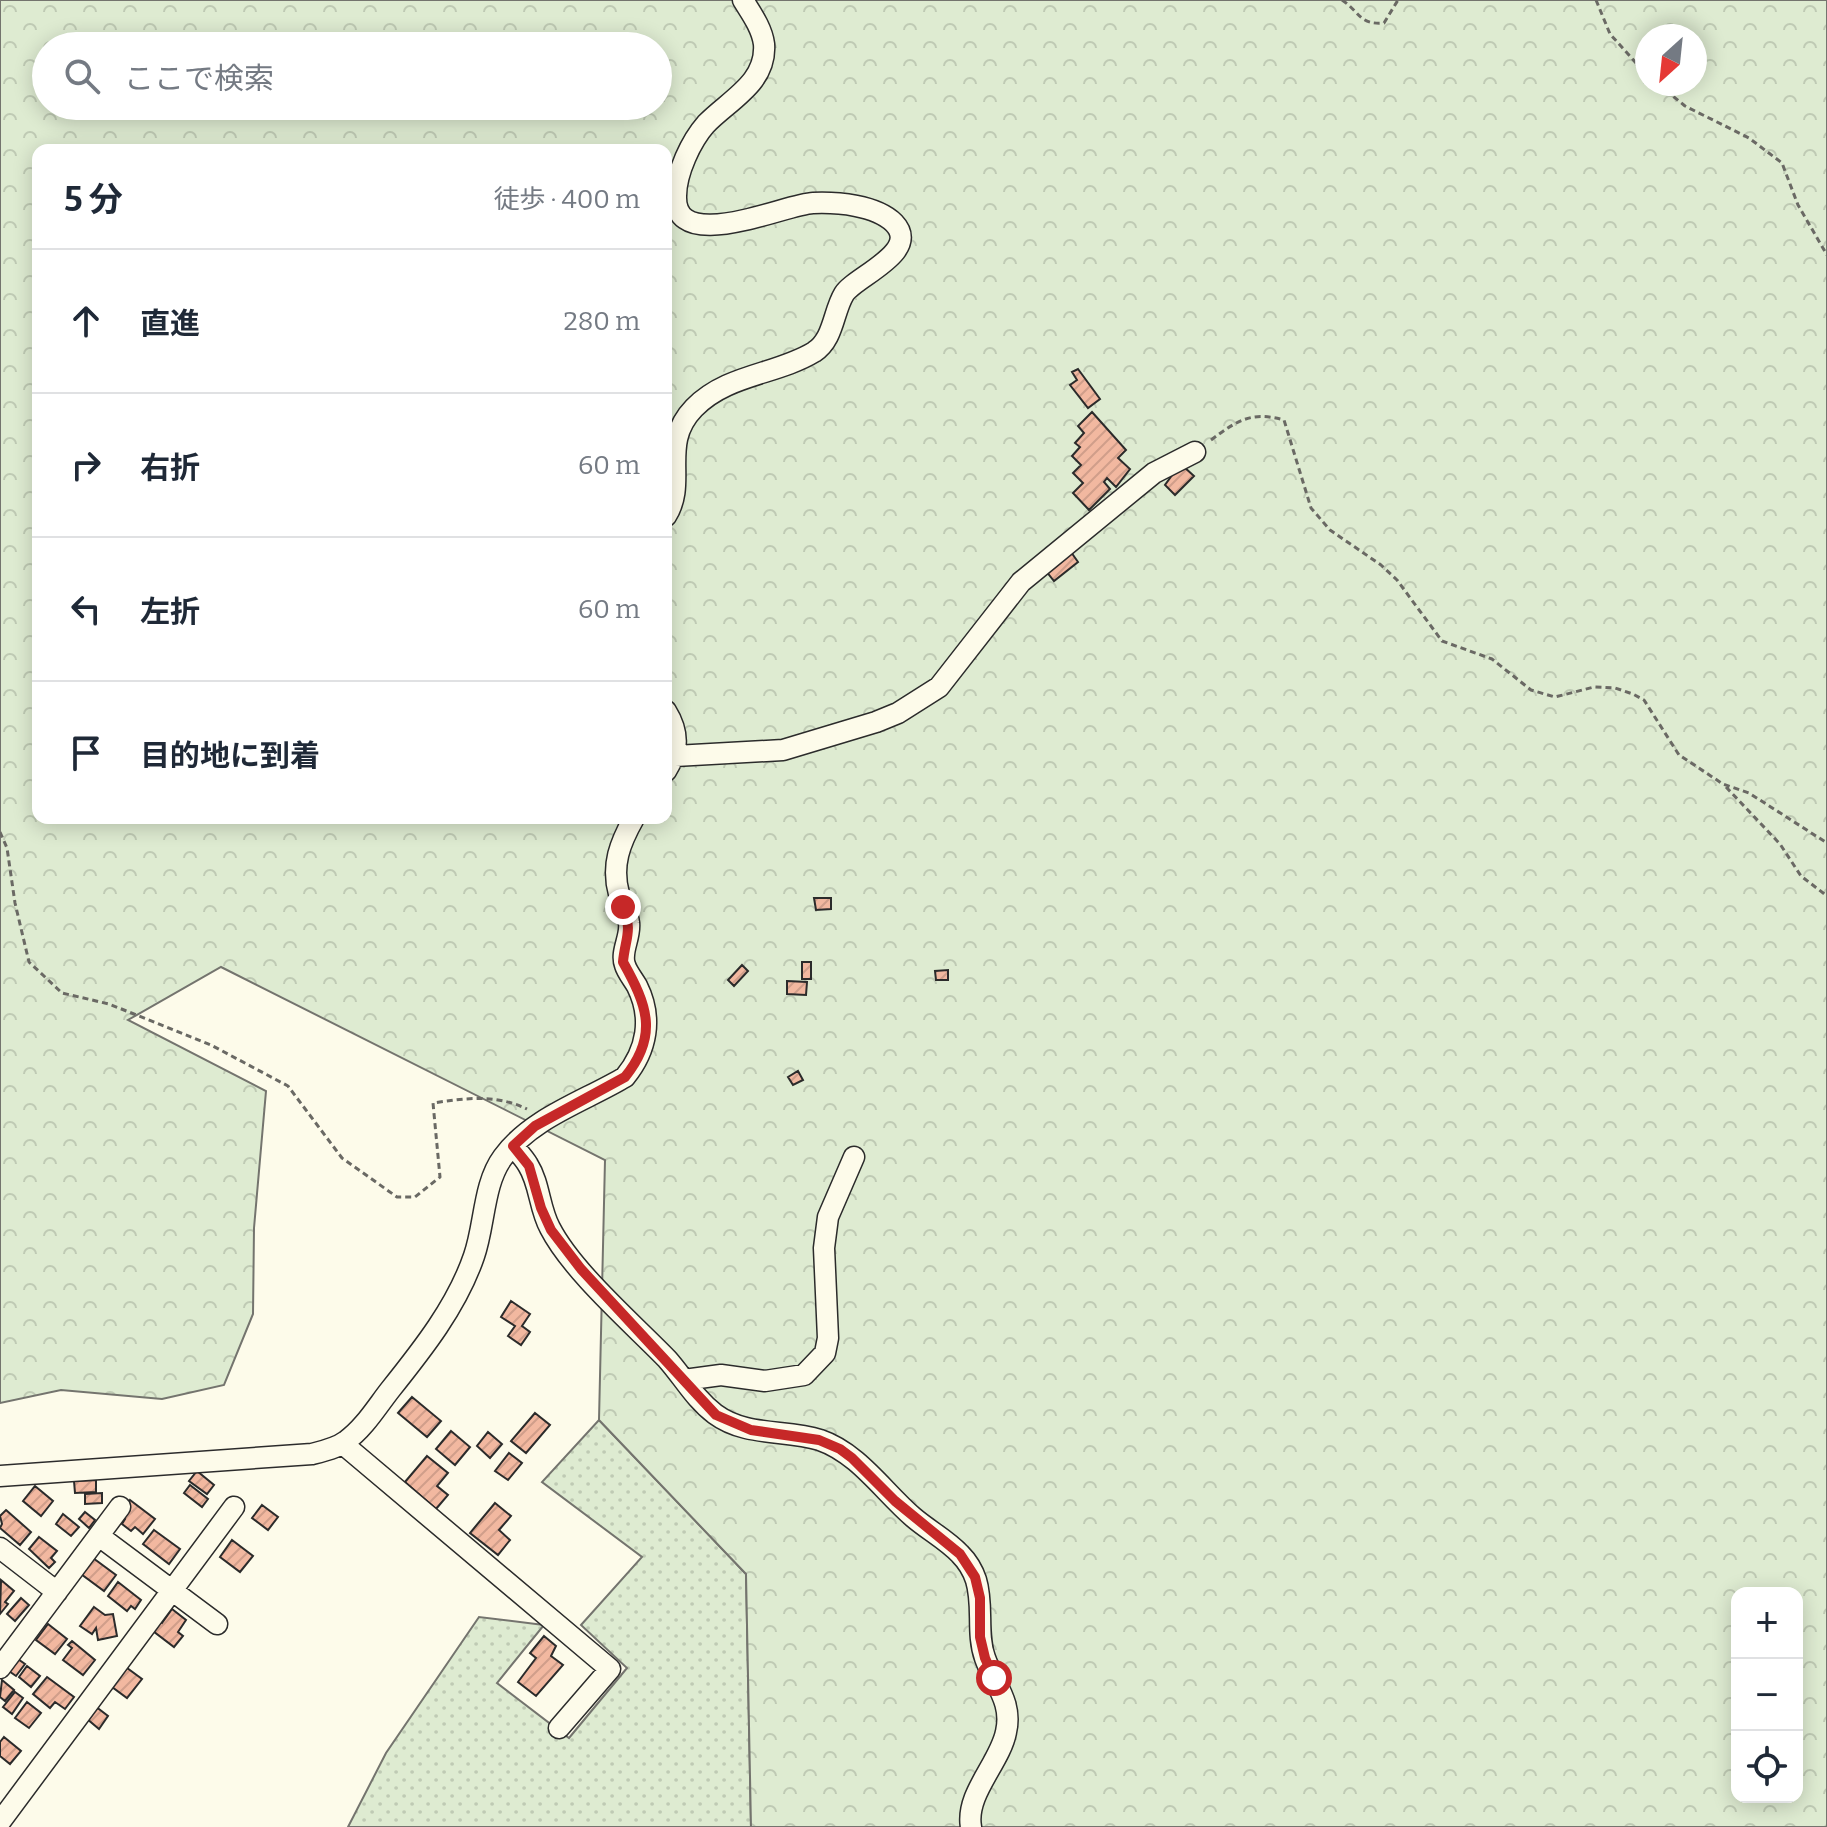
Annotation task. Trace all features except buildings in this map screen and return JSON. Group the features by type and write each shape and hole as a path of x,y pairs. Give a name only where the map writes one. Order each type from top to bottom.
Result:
{"street":[{"path":"672,501 675,489 675,438 695,407 737,380 791,364 817,350 827,338 843,294 890,258 899,238 898,229 892,221 868,209 837,205 796,206 721,225 688,221 680,214 676,191 696,138 706,124 739,98 762,61 764,41 758,24 743,0"},
{"path":"672,764 783,750 898,713 939,687 1021,582 1154,473 1195,452"},
{"path":"672,724 676,733 672,758"},
{"path":"0,1476 312,1454 343,1444 360,1430 412,1365 454,1300 481,1235 494,1172 513,1146 548,1119 625,1077 635,1064 645,1040 647,1018 643,1002 623,962 629,921 616,884 615,871 618,851 631,824"},
{"path":"513,1146 529,1166 551,1230 581,1269 716,1415 751,1430 819,1440 840,1449 895,1501 960,1554 968,1565 975,1577 980,1598 980,1637 985,1658 1004,1695 1009,1716 1006,1735 973,1805 971,1827"},
{"path":"684,1380 721,1375 765,1381 804,1375 825,1353 828,1338 824,1248 828,1217 854,1157"},
{"path":"343,1444 610,1669 559,1728"},
{"path":"0,1668 120,1507"},
{"path":"6,1827 0,1822 234,1507"},
{"path":"99,1536 217,1624"},
{"path":"0,1548 57,1592"}],"path":[{"path":"1342,0 1361,19 1371,24 1384,23 1398,0"},
{"path":"1596,0 1610,34 1635,62"},
{"path":"1673,96 1685,106 1749,138 1782,163 1798,205 1827,255"},
{"path":"1195,452 1239,422 1261,414 1284,420 1311,508 1319,520 1397,580 1442,641 1492,659 1531,690 1555,697 1594,687 1615,688 1644,700 1679,755 1723,784 1780,844 1801,876 1827,896"},
{"path":"1723,784 1749,793 1827,843"},
{"path":"0,832 7,848 15,903 29,962 62,993 109,1004 211,1045 288,1086 342,1158 397,1197 415,1197 440,1177 433,1103 480,1097 511,1102 548,1119"}],"green space":[{"path":"0,0 1827,0 1827,1827 751,1827 746,1574 599,1420 605,1160 221,967 128,1020 266,1091 254,1228 253,1314 224,1385 162,1399 61,1390 0,1403"},
{"path":"599,1420 746,1574 751,1827 348,1827 386,1753 479,1617 544,1625 497,1683 569,1738 627,1668 581,1625 642,1557 542,1482"}],"route":[{"path":"623,907 629,921 629,933 623,962 638,987 647,1018 645,1040 635,1064 625,1077 535,1126 513,1146 529,1166 551,1230 581,1269 716,1415 751,1430 819,1440 840,1449 916,1520 960,1554 975,1577 980,1598 980,1637 994,1678"}]}
